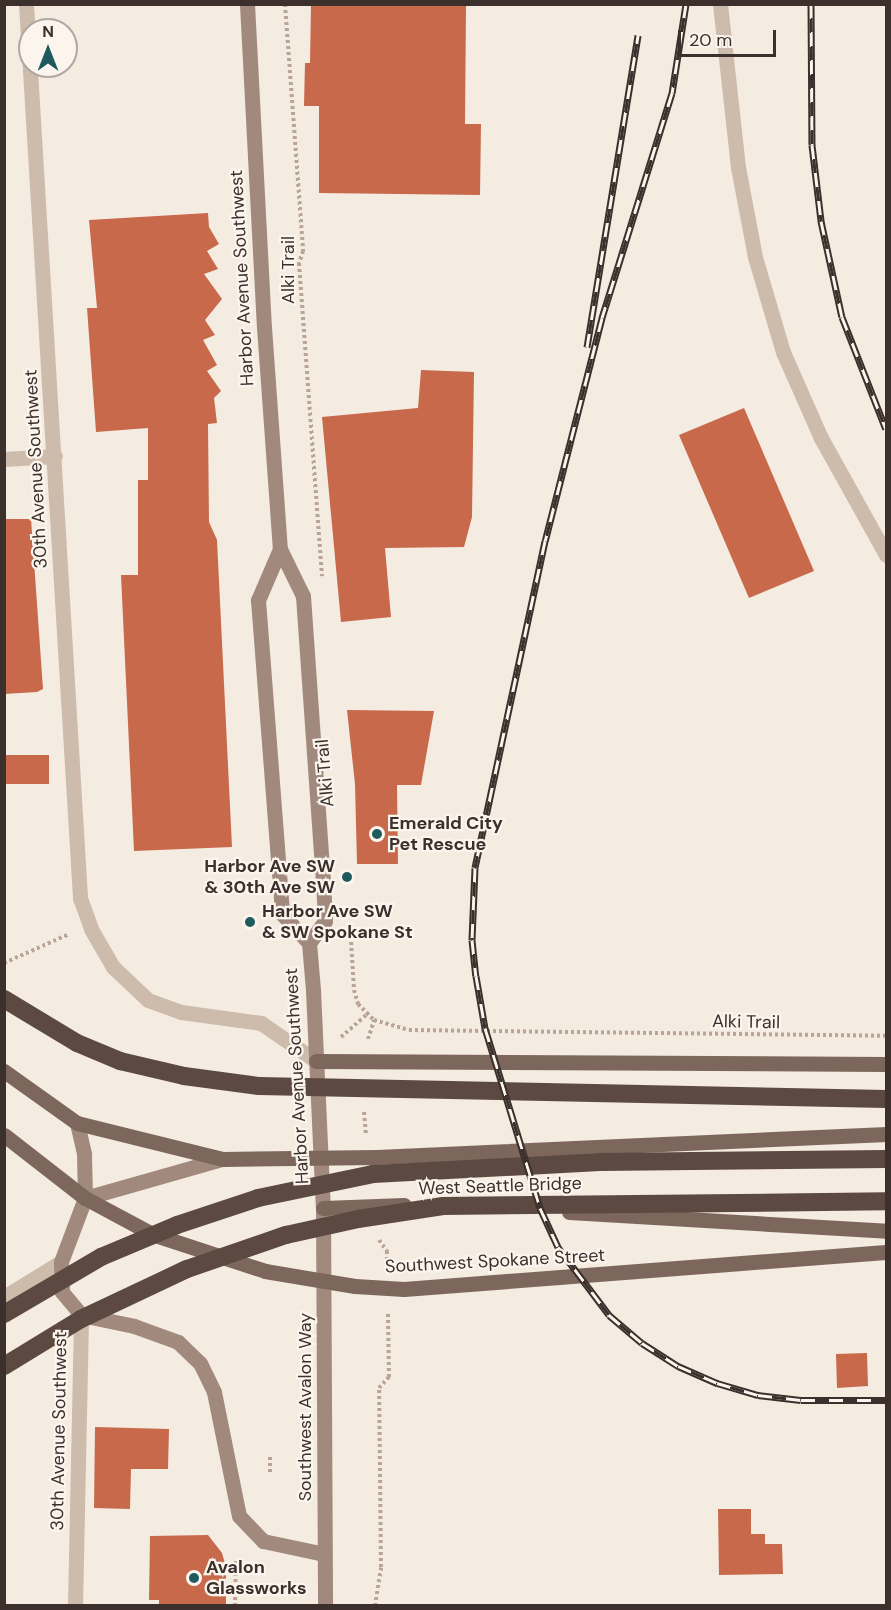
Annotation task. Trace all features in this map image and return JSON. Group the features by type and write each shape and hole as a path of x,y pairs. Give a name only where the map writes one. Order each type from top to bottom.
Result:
{"highway":[{"path":"4,999 76,1043 120,1060 184,1076 259,1086 886,1099"},
{"name":"West Seattle Bridge","path":"4,1314 101,1257 177,1225 258,1198 373,1174 600,1162 886,1159"},
{"name":"West Seattle Bridge","path":"4,1366 81,1319 187,1269 286,1235 358,1219 443,1206 886,1201"}],"main road":[{"name":"Harbor Avenue Southwest","path":"247,4 280,549 303,596 325,921 309,943 323,1208"},
{"name":"Harbor Avenue Southwest","path":"280,549 258,600 282,914 309,943"},
{"path":"316,1060 886,1064"},
{"path":"4,1071 77,1123 222,1159"},
{"path":"77,1123 84,1154 85,1198 222,1159 626,1148 886,1134"},
{"name":"Southwest Spokane Street","path":"4,1135 85,1198 152,1234 265,1271 355,1286 404,1289 886,1252"},
{"name":"30th Avenue Southwest","path":"81,1315 62,1292 61,1262 85,1198"},
{"path":"323,1208 432,1205 886,1231"},
{"name":"Southwest Avalon Way","path":"323,1208 325,1605"},
{"path":"81,1315 134,1326 178,1342 200,1363 214,1392 239,1516 262,1541 324,1554"}],"street":[{"name":"30th Avenue Southwest","path":"26,4 80,898 91,929 113,967 148,1000 181,1012 261,1023 316,1060"},
{"path":"720,4 738,167 755,257 783,352 821,438 886,555"},
{"path":"4,459 55,456"},
{"path":"4,1297 61,1262"},
{"name":"30th Avenue Southwest","path":"75,1605 81,1315"}],"path":[{"name":"Alki Trail","path":"285,4 303,251 299,263 323,586"},
{"path":"350,922 354,990 366,1015 354,1026"},
{"path":"4,963 69,934"},
{"name":"Alki Trail","path":"366,1015 374,1020 409,1030 886,1035"},
{"path":"369,1035 374,1020"},
{"path":"380,1246 387,1251 387,1270"},
{"path":"375,1605 381,1567 379,1388 389,1377 388,1301"},
{"path":"270,1457 270,1474"},
{"path":"235,1605 236,1559"}],"building":[{"path":"311,4 466,4 465,124 481,124 480,195 319,193 319,106 304,106 305,63 310,63"},
{"path":"208,213 209,227 219,244 207,251 218,269 204,274 222,299 205,320 215,335 203,340 217,365 207,371 221,391 214,398 217,423 208,424 209,522 217,540 232,847 134,851 121,575 138,575 138,480 148,480 148,428 96,432 87,308 97,308 89,220"},
{"path":"421,370 474,372 472,517 464,547 385,548 391,617 341,622 322,417 418,408"},
{"path":"744,408 814,571 749,598 679,435"},
{"path":"4,519 31,519 43,689 37,692 4,694"},
{"path":"347,710 434,711 421,785 397,785 398,864 357,864 355,784"},
{"path":"4,755 49,755 49,784 4,784"},
{"path":"867,1353 868,1386 837,1388 836,1354"},
{"path":"95,1427 169,1429 168,1469 131,1469 130,1509 94,1508"},
{"path":"718,1509 751,1509 751,1534 765,1534 765,1544 782,1544 783,1574 719,1575"},
{"path":"208,1535 222,1553 226,1567 226,1605 159,1605 159,1600 149,1600 150,1536"}],"railway":[{"path":"686,4 672,93 602,318 545,541 475,868 472,940 476,976 485,1028 540,1208 558,1247 609,1315 642,1343 678,1366 717,1383 758,1395 801,1400 886,1400"},
{"path":"811,4 812,145 821,221 842,317 886,429"},
{"path":"587,347 638,35"}],"place":[{"name":"Emerald City Pet Rescue","path":"377,834"},
{"name":"Harbor Ave SW & 30th Ave SW","path":"347,877"},
{"name":"Harbor Ave SW & SW Spokane St","path":"250,922"},
{"name":"Avalon Glassworks","path":"194,1578"}]}
